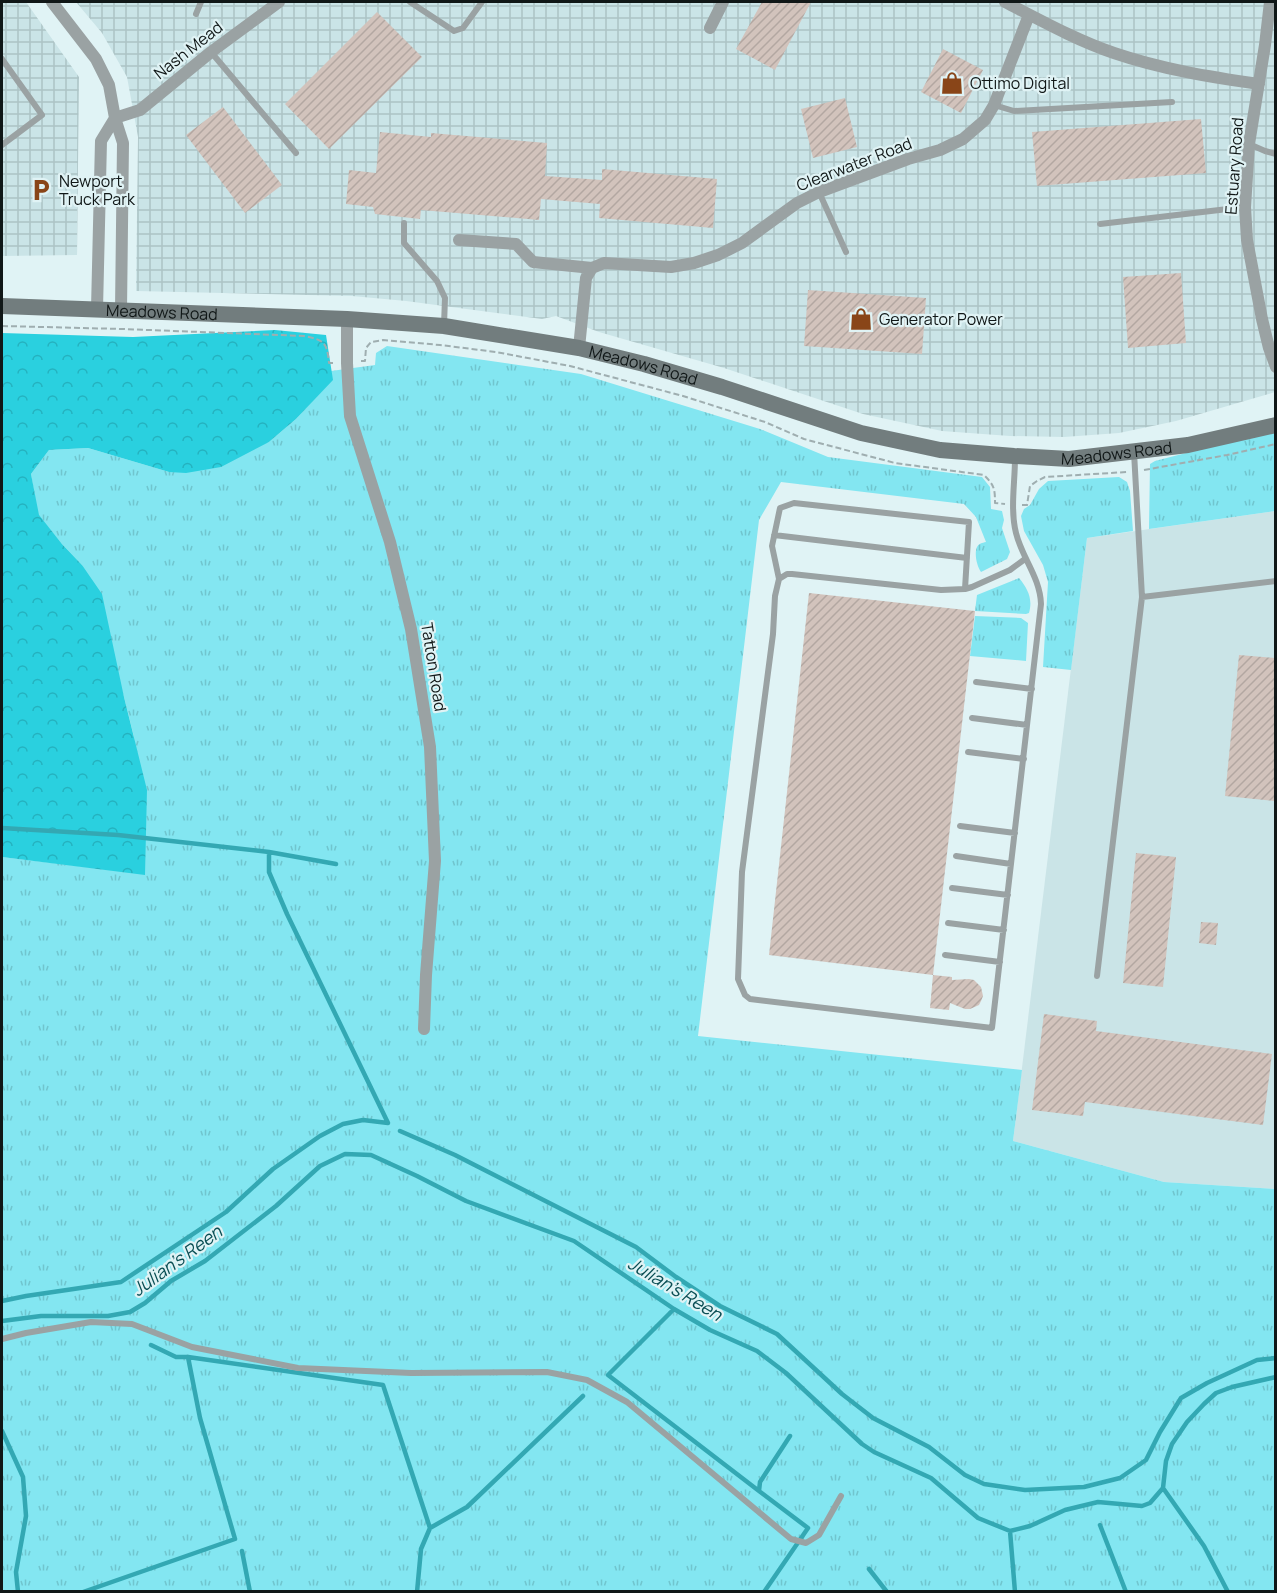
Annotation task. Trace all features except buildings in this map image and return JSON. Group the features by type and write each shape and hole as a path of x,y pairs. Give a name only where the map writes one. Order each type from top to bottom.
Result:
{"street":[{"path":"52,2 96,59 109,84 115,118 123,143 121,310"},
{"name":"Nash Mead","path":"115,118 140,110 211,52 279,2"},
{"path":"710,28 723,2"},
{"path":"1005,2 1073,36 1114,53 1181,71 1259,84"},
{"name":"Estuary Road","path":"1270,2 1271,31 1259,84 1250,144 1245,207 1247,240 1262,319 1275,367"},
{"name":"Clearwater Road","path":"459,240 516,244 533,262 592,268 604,263 670,267 702,261 718,255 742,243 797,203 819,192 908,159 940,150 963,139 985,120 994,105 1029,15"},
{"path":"97,309 101,141 115,118"},
{"path":"579,348 586,278 592,268"},
{"name":"Meadows Road","path":"2,306 347,319 444,326 579,348 644,364 861,433 940,450 1068,459 1188,445 1275,424"},
{"name":"Tatton Road","path":"347,319 350,416 390,542 411,629 430,747 435,861 424,1029"}],"lane":[{"path":"196,14 201,2"},
{"path":"410,2 454,31 463,28 482,2"},
{"path":"211,52 296,153"},
{"path":"2,58 42,115 2,145"},
{"path":"994,105 1014,111 1172,102"},
{"path":"1250,144 1275,154"},
{"path":"819,192 846,252"},
{"path":"1100,224 1245,207"},
{"path":"404,223 404,243 437,282 445,298 444,326"},
{"path":"1097,976 1142,597 1134,452"},
{"path":"965,590 969,522 794,503 780,508 771,546 779,579 775,596 773,634 742,872 738,979 745,995 750,999 992,1028 1040,614 1040,592 1033,571 1025,560 1016,536 1014,456"},
{"path":"774,535 967,558"},
{"path":"779,579 792,574 940,590 965,590 1010,570 1025,560"},
{"path":"1142,597 1275,581"},
{"path":"976,682 1032,689"},
{"path":"972,718 1027,725"},
{"path":"968,752 1024,759"},
{"path":"960,826 1015,833"},
{"path":"956,856 1011,864"},
{"path":"952,888 1008,895"},
{"path":"948,923 1004,930"},
{"path":"945,955 1000,962"},
{"path":"2,1339 91,1322 132,1324 192,1347 298,1368 411,1373 547,1372 587,1380 627,1402 791,1539 806,1544 819,1535 841,1496"}],"path":[{"name":"Meadows Road","path":"2,326 304,336 319,339 326,345 329,363"},
{"name":"Meadows Road","path":"365,361 366,348 371,342 383,340 496,352 570,366 683,396 765,422 804,439 864,456 895,463 984,474 991,481 995,490 995,503 1006,504"}],"shaded area":[{"name":"Newport Truck Park","path":"2,2 26,2 79,77 77,255 2,256"},
{"path":"76,2 1275,2 1275,392 1176,421 1119,433 1064,437 942,431 863,414 724,368 599,332 556,316 542,319 352,296 136,291 138,137 127,77 102,33"},
{"path":"1275,511 1275,1189 1164,1182 1013,1141 1087,538"}],"green space":[{"path":"275,330 326,335 333,380 296,419 269,442 221,467 186,473 169,472 88,448 49,450 31,474 39,515 82,565 102,594 147,790 145,875 2,857 2,333 133,337"},
{"path":"387,346 581,374 760,429 828,457 982,477 990,487 991,509 1002,511 1004,520 1002,528 1010,552 1007,559 981,572 976,560 976,550 981,543 986,542 976,517 964,504 781,482 759,520 698,1036 1022,1070 1013,1141 1164,1182 1275,1189 1275,1591 2,1592 2,857 145,874 134,737 124,697 82,565 38,515 31,474 49,450 88,448 169,472 269,442 296,419 332,380 331,371 375,365 376,353"},
{"path":"1275,430 1275,511 1149,529 1150,464"},
{"path":"1119,477 1127,482 1130,491 1133,531 1087,538 1071,670 1043,667 1048,582 1043,565 1024,531 1021,516 1039,489 1048,481"},
{"path":"1019,578 1029,594 1029,613 975,611 977,595"},
{"path":"975,616 1021,618 1028,623 1026,661 970,656"}],"waterway":[{"path":"2,828 118,835 269,852 336,864"},
{"path":"2,1301 121,1282 226,1212 273,1169 320,1136 343,1124 363,1120 388,1123 287,914 269,872 269,852"},
{"path":"400,1131 455,1155 636,1247 720,1306 777,1334 842,1394 873,1418 929,1447 965,1475 984,1484 1025,1490 1084,1487 1120,1478 1146,1460 1181,1398 1257,1360 1276,1358"},
{"name":"Julian's Reen","path":"2,1321 41,1316 108,1316 130,1312 145,1303 171,1281 205,1261 276,1206 320,1166 345,1154 371,1155 466,1201 574,1241 674,1309 710,1330 757,1351 786,1373 862,1444 874,1452 931,1478 978,1518 1010,1531 1030,1526 1065,1510 1098,1502 1142,1506 1150,1503 1163,1488 1166,1461 1172,1444 1187,1422 1204,1404 1216,1393 1276,1377"},
{"path":"674,1309 608,1375 759,1491"},
{"path":"151,1345 176,1357 383,1385 430,1528"},
{"path":"83,1592 235,1539 200,1418 188,1357"},
{"path":"417,1592 421,1549 430,1528 467,1507 583,1396"},
{"path":"2,1431 23,1477 26,1516 16,1572 18,1592"},
{"path":"764,1592 808,1528 759,1491 760,1482 790,1436"},
{"path":"1163,1488 1204,1546 1228,1592"},
{"path":"1100,1525 1126,1592"},
{"path":"1010,1531 1015,1592"},
{"path":"242,1551 250,1592"},
{"path":"869,1569 887,1592"}],"place":[{"name":"Ottimo Digital","path":"952,83"},
{"name":"Newport Truck Park","path":"41,190"},
{"name":"Generator Power","path":"861,319"}]}
